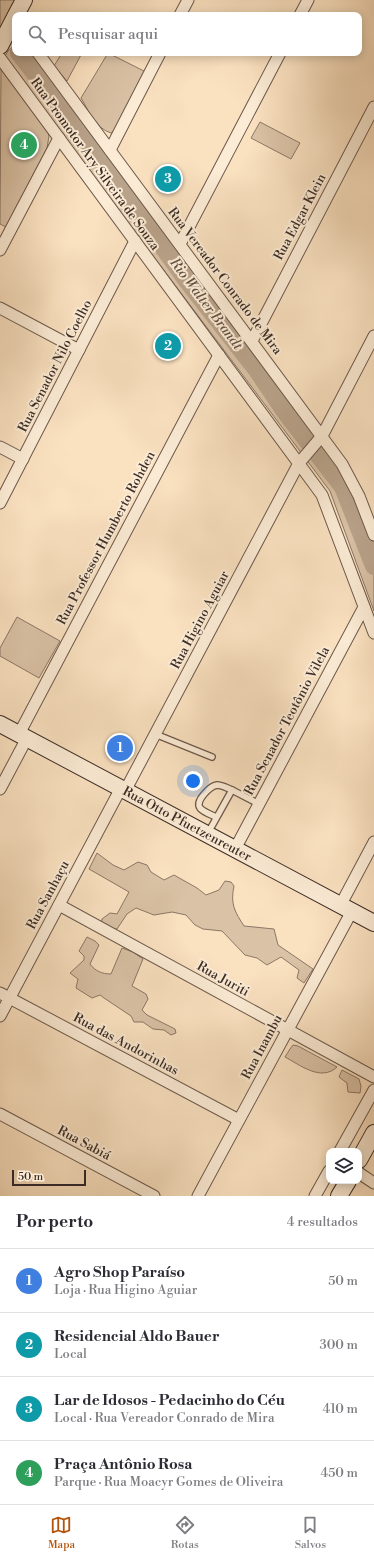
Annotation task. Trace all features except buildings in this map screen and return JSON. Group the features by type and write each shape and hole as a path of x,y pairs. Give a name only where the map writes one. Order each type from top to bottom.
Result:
{"main road":[{"path":"18,12 24,0"},
{"path":"0,46 12,24"},
{"name":"Rua Otto Pfuetzenreuter","path":"0,724 374,924"},
{"path":"362,1154 374,1132"},
{"path":"339,1196 346,1184"}],"street":[{"path":"182,12 188,0"},
{"path":"302,12 308,0"},
{"name":"Rua Vereador Conrado de Mira","path":"40,56 342,464 359,496 374,535"},
{"path":"110,150 158,56"},
{"path":"180,244 278,56"},
{"name":"Rua Promotor Ary Silveira de Souza","path":"0,58 322,495 374,633"},
{"name":"Rua Edgar Klein","path":"252,341 374,107"},
{"path":"0,250 59,138"},
{"name":"Rua Senador Nilo Coelho","path":"0,504 135,241"},
{"path":"0,308 79,350"},
{"name":"Rua Higino Aguiar","path":"123,789 155,734 299,462 322,436 374,336"},
{"name":"Rua Professor Humberto Rohden","path":"0,789 23,736 219,355"},
{"path":"0,447 23,459"},
{"name":"Rua Senador Teotônio Vilela","path":"235,849 364,607"},
{"name":"Rua Sanhaçu","path":"0,1016 5,995 59,905 123,789"},
{"name":"Rua Inambu","path":"198,1196 288,1030 346,908 374,842"},
{"name":"Rua Juriti","path":"59,905 374,1077"},
{"name":"Rua das Andorinhas","path":"5,995 239,1120"},
{"path":"342,1148 374,1090"},
{"name":"Rua Sabiá","path":"0,1114 154,1196"},
{"path":"362,1175 374,1183"},
{"path":"315,1196 326,1176"}],"lane":[{"path":"155,734 212,757"},
{"path":"216,817 200,809 199,805 205,793 212,786 220,785 259,804"},
{"path":"207,834 232,790"}],"shaded area":[{"path":"0,0 16,0 0,30"},
{"path":"12,48 12,56 31,56 349,493 374,558 374,611 330,491 4,58"},
{"path":"60,56 80,56 67,81 54,66"},
{"path":"106,56 114,56 146,72 116,130 111,133 105,131 97,123 81,98"},
{"path":"1,67 47,130 49,136 47,148 6,227 0,224"},
{"path":"260,122 300,143 291,159 251,138"},
{"path":"17,617 60,641 39,678 0,656 0,648"},
{"path":"97,853 113,865 124,870 138,862 147,865 151,872 164,880 174,875 206,895 219,890 225,881 231,882 234,886 234,908 244,926 274,929 278,945 313,969 304,983 297,978 299,970 281,957 267,965 257,958 245,955 222,931 203,929 195,925 186,915 172,912 154,915 136,908 127,914 117,929 109,929 101,926 102,919 110,913 117,914 129,892 89,869"},
{"path":"87,937 99,945 90,964 99,972 111,974 122,948 133,952 143,959 132,986 146,994 148,999 142,1010 147,1015 175,1029 176,1033 171,1035 164,1030 153,1029 143,1022 134,1022 131,1016 100,995 92,998 76,988 78,979 70,973 84,960 84,956 79,951"},
{"path":"293,1045 298,1046 337,1067 324,1073 317,1073 304,1068 285,1057"},
{"path":"342,1070 359,1079 361,1086 360,1093 348,1092 347,1083 339,1077"}],"waterway":[{"name":"Rio Walter Brandt","path":"21,56 81,132 188,282 257,370 286,413 343,487 374,566"}],"place":[{"name":"Praça Antônio Rosa","path":"24,145"},
{"name":"Lar de Idosos - Pedacinho do Céu","path":"168,179"},
{"name":"Residencial Aldo Bauer","path":"168,346"},
{"name":"Agro Shop Paraíso","path":"120,748"}]}
